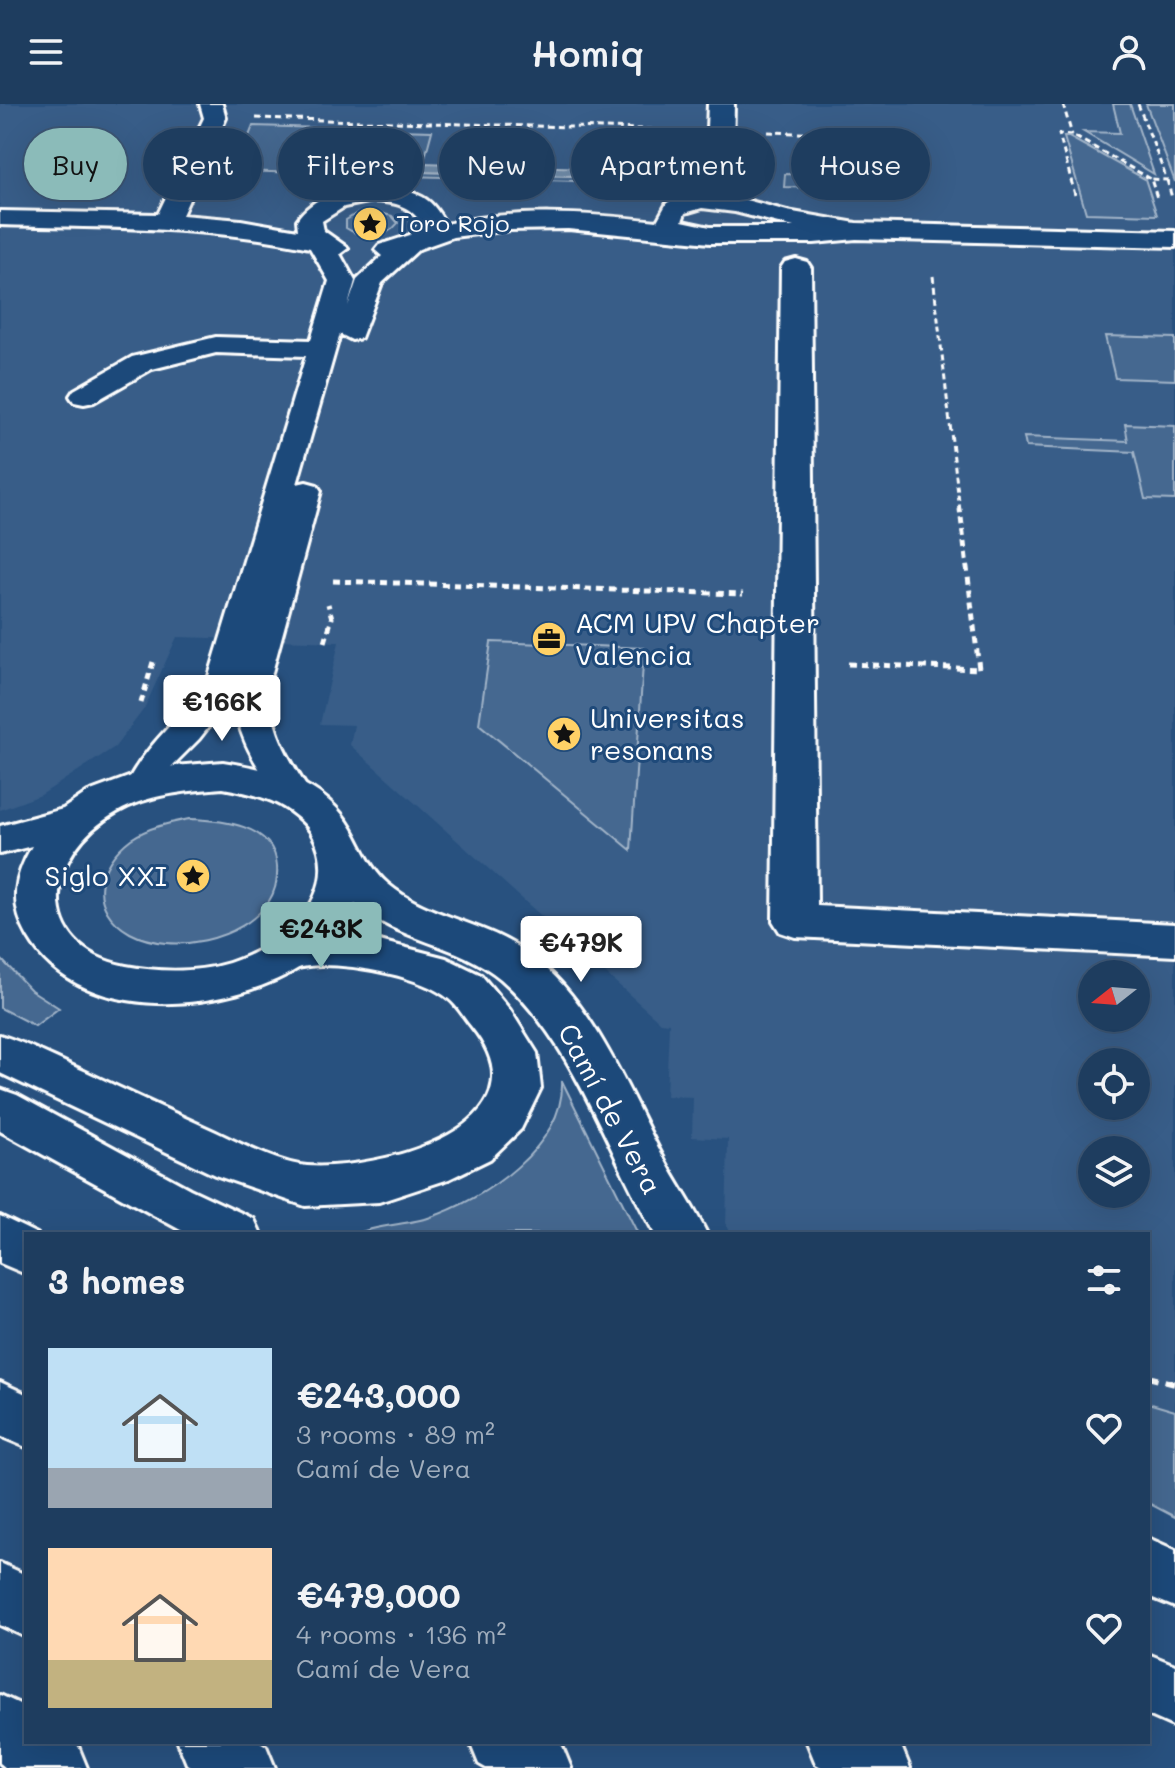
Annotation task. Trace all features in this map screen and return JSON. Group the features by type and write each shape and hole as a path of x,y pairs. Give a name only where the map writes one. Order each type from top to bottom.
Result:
{"main road":[{"path":"718,201 721,117"},
{"path":"796,268 795,921 1175,940"},
{"path":"223,775 260,781 293,794 316,810 333,830 342,853 342,880 332,907 313,934 284,956 240,977 190,988 140,987 95,975 61,953 20,918 35,896 41,869 55,842 78,819 108,799 144,785 183,777 223,775"},
{"path":"0,840 78,819"},
{"name":"Camí de Vera","path":"342,853 373,896 409,916 451,931 515,966 551,1002 585,1056 659,1200 681,1232"},
{"path":"0,1053 232,1161 305,1186 379,1182 432,1165 473,1145 504,1116 517,1088 514,1053 494,1022 465,987 430,970 352,950 317,949 284,956"},
{"path":"0,1108 172,1203 232,1232"},
{"path":"0,1237 24,1252"},
{"path":"0,1406 24,1422"},
{"path":"1150,1566 1175,1580"},
{"path":"0,1590 24,1608"},
{"path":"1150,1684 1175,1697"},
{"path":"0,1725 24,1743"},
{"path":"25,1744 56,1768"},
{"path":"212,1744 244,1768"},
{"path":"504,1744 540,1768"},
{"path":"841,1744 879,1768"}],"lane":[{"path":"170,214 215,118 211,104"},
{"path":"0,209 240,215 330,200"},
{"path":"144,785 155,762 187,731 222,688 342,281 320,242 308,228 315,212 337,200"},
{"path":"293,794 256,732 250,703 253,680 363,294 378,270 416,241 432,221 421,205 411,200"},
{"path":"414,200 453,208 618,214 718,201 856,231"},
{"path":"685,232 672,226 669,219 671,212 689,203"},
{"path":"454,230 624,234 684,246 710,246 745,241 762,227 762,220 749,206"},
{"path":"0,218 224,225 363,252 454,230 537,221 620,223 685,232 753,235 856,231 1172,239"},
{"path":"84,396 142,363 216,345 322,348"}],"path":[{"path":"1063,104 1072,135"},
{"path":"1078,205 1059,134 1072,135 1151,179 1167,183 1138,104"},
{"path":"251,118 721,117 804,128"},
{"path":"1151,179 1172,239"},
{"path":"796,662 979,669 933,271"},
{"path":"281,579 796,596"},
{"path":"136,714 147,690 153,662"},
{"path":"1150,1378 1175,1384"}],"shaded area":[{"path":"0,104 1175,104 1175,1517 1150,1504 1150,1232 731,1232 726,1225 728,1139 692,1137 693,1097 666,1096 669,1023 660,1022 350,745 354,725 320,724 339,642 177,637 144,709 115,747 41,795 0,810"},
{"path":"1113,104 1130,104 1154,174 1084,132 1120,133"},
{"path":"1146,104 1175,104 1175,182"},
{"path":"253,126 325,128 278,128 278,172 262,172 262,128"},
{"path":"423,131 432,131 423,165"},
{"path":"1064,137 1145,179 1157,215 1086,213"},
{"path":"423,163 439,163 439,172 423,172"},
{"path":"555,167 571,167 571,176 555,175"},
{"path":"423,172 439,172 439,177 423,177"},
{"path":"785,174 791,174 791,187 784,187"},
{"path":"555,176 571,176 571,181 555,180"},
{"path":"371,211 392,216 398,223 387,232 374,236 346,228 346,220"},
{"path":"1105,336 1175,338 1175,380 1115,378"},
{"path":"1125,424 1175,426 1175,500 1145,499 1134,452 1026,447 1024,437 1128,441"},
{"path":"491,642 644,648 631,850 479,724"},
{"path":"189,819 244,827 266,841 274,852 277,866 276,884 269,901 242,926 205,940 165,943 130,933 116,923 102,900 101,887 110,861 138,835"},
{"path":"0,958 31,990 59,1008 35,1026 0,1008"},
{"path":"562,1081 637,1232 363,1232 428,1218 450,1210 496,1184 536,1148 550,1127 559,1105"},
{"path":"1150,1404 1175,1411 1175,1517 1150,1504"}],"place":[{"name":"Toro Rojo","path":"370,224"},
{"name":"ACM UPV Chapter Valencia","path":"549,639"},
{"name":"Universitas resonans","path":"564,734"},
{"name":"Siglo XXI","path":"193,876"}]}
